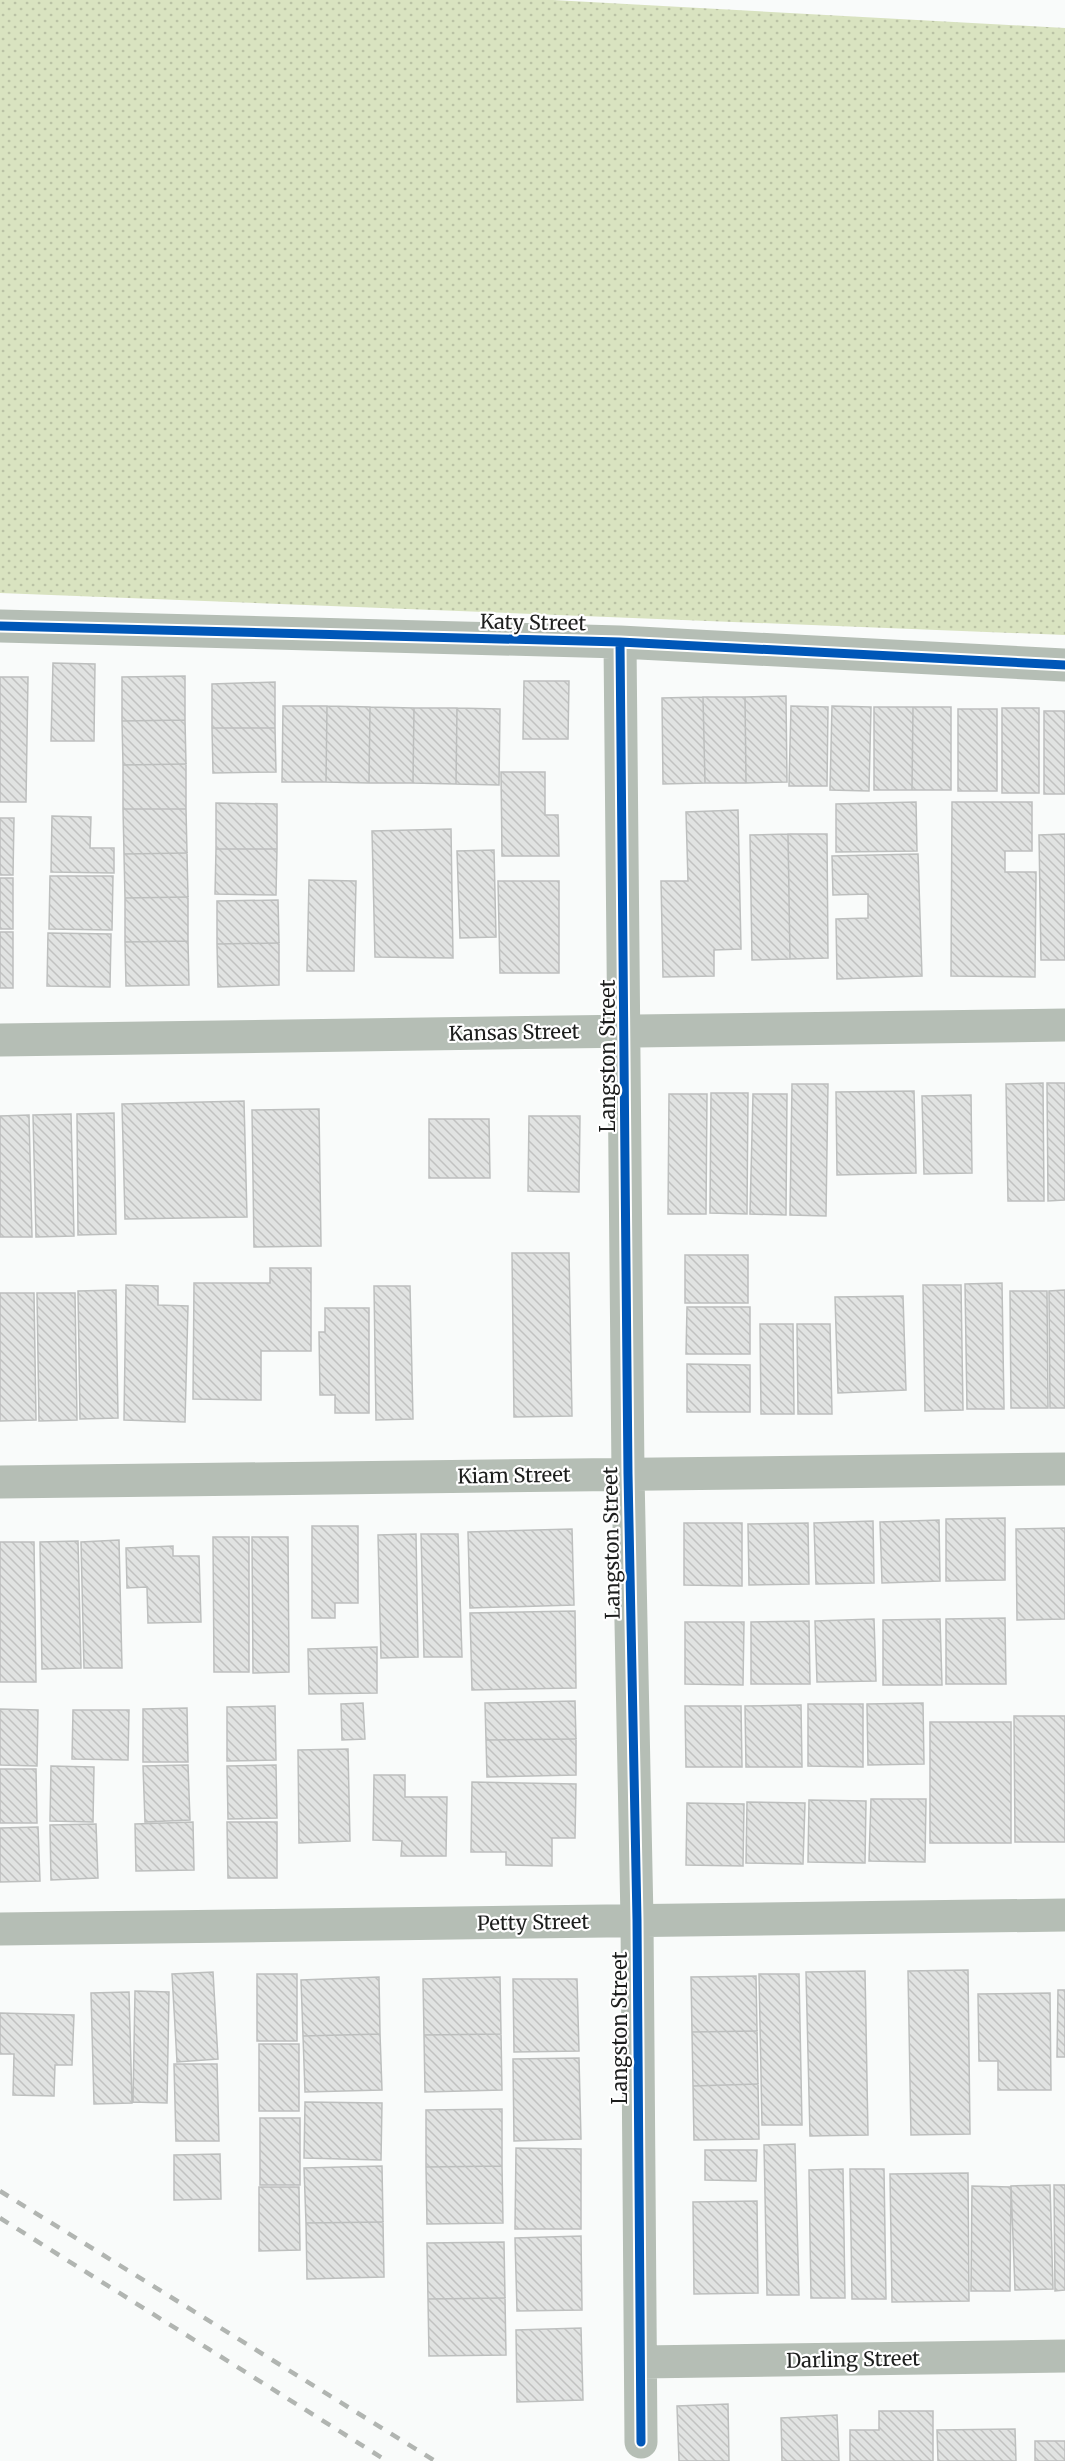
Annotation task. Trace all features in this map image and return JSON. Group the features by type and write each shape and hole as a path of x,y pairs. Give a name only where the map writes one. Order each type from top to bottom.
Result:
{"street":[{"name":"Katy Street","path":"0,626 620,642 1065,665"},
{"name":"Langston Street","path":"620,642 628,1474 637,1920 641,2442"},
{"name":"Kansas Street","path":"0,1040 1065,1026"},
{"name":"Kiam Street","path":"0,1482 1065,1469"},
{"name":"Petty Street","path":"0,1929 1065,1914"},
{"name":"Darling Street","path":"641,2362 1065,2356"}],"green space":[{"path":"0,0 553,0 1065,28 1065,635 0,593"}],"building":[{"path":"53,663 95,664 94,741 51,741"},
{"path":"185,676 185,720 122,721 122,677"},
{"path":"0,677 28,677 26,802 0,802"},
{"path":"524,681 569,681 568,739 523,739"},
{"path":"275,682 275,728 212,728 212,684"},
{"path":"786,696 787,782 746,783 745,697"},
{"path":"703,697 705,783 663,784 662,698"},
{"path":"703,697 745,697 746,783 705,783"},
{"path":"283,706 327,706 326,782 282,782"},
{"path":"327,706 370,707 369,783 326,782"},
{"path":"791,706 828,707 827,786 789,786"},
{"path":"832,706 871,707 869,791 830,790"},
{"path":"370,707 414,708 413,783 369,783"},
{"path":"874,707 913,707 912,790 874,790"},
{"path":"913,707 951,707 951,790 912,790"},
{"path":"414,708 457,708 456,784 413,783"},
{"path":"457,708 500,709 499,785 456,784"},
{"path":"1002,708 1039,708 1039,793 1002,793"},
{"path":"958,709 997,709 997,791 958,791"},
{"path":"1044,711 1065,711 1065,794 1044,794"},
{"path":"185,720 186,764 123,765 122,721"},
{"path":"212,728 275,728 276,772 213,773"},
{"path":"186,764 186,809 123,809 123,765"},
{"path":"501,772 545,772 545,815 558,815 559,856 502,856"},
{"path":"916,802 917,851 836,852 836,804"},
{"path":"952,802 1032,802 1032,851 1005,851 1005,872 1036,872 1035,977 951,976"},
{"path":"216,803 277,804 277,849 216,849"},
{"path":"123,809 186,809 187,853 124,854"},
{"path":"738,810 741,949 714,950 714,976 663,977 661,881 688,881 686,812"},
{"path":"52,816 91,817 90,848 114,848 114,873 51,872"},
{"path":"0,818 14,818 13,875 0,875"},
{"path":"451,829 453,958 375,957 372,831"},
{"path":"788,834 827,834 828,958 790,959"},
{"path":"788,834 790,959 752,960 750,835"},
{"path":"1065,834 1065,960 1041,960 1039,835"},
{"path":"216,849 277,849 276,895 215,894"},
{"path":"494,850 496,937 460,938 457,851"},
{"path":"187,853 188,897 125,898 124,854"},
{"path":"918,854 922,976 837,979 836,919 868,918 868,894 833,895 832,856"},
{"path":"50,876 113,876 112,930 49,929"},
{"path":"0,878 13,878 13,929 0,929"},
{"path":"309,880 356,881 354,971 307,971"},
{"path":"498,881 559,881 559,973 500,973"},
{"path":"188,897 188,941 125,942 125,898"},
{"path":"278,900 279,943 217,944 217,901"},
{"path":"0,932 13,932 13,988 0,988"},
{"path":"48,933 111,934 110,987 47,986"},
{"path":"188,941 189,985 126,986 125,942"},
{"path":"279,943 279,985 218,987 217,944"},
{"path":"1043,1083 1044,1201 1008,1201 1006,1084"},
{"path":"1047,1083 1065,1083 1065,1200 1048,1201"},
{"path":"792,1084 828,1084 826,1216 790,1215"},
{"path":"914,1091 916,1173 837,1175 836,1092"},
{"path":"711,1093 748,1093 747,1214 710,1213"},
{"path":"669,1094 707,1094 706,1214 668,1214"},
{"path":"753,1094 787,1094 786,1215 750,1214"},
{"path":"971,1095 972,1173 924,1174 922,1096"},
{"path":"244,1101 247,1217 125,1219 122,1104"},
{"path":"319,1109 321,1246 254,1247 252,1110"},
{"path":"114,1113 116,1234 78,1235 77,1114"},
{"path":"71,1114 74,1236 36,1237 33,1115"},
{"path":"29,1115 32,1237 0,1237 0,1116"},
{"path":"529,1116 580,1116 579,1192 528,1191"},
{"path":"429,1119 489,1119 490,1178 429,1178"},
{"path":"512,1253 569,1253 572,1416 514,1417"},
{"path":"685,1255 748,1255 748,1303 685,1303"},
{"path":"270,1268 311,1268 311,1351 261,1351 261,1400 193,1399 194,1283 270,1283"},
{"path":"1002,1283 1004,1409 967,1409 965,1284"},
{"path":"126,1285 158,1286 158,1305 188,1306 185,1422 124,1420"},
{"path":"923,1285 961,1285 963,1410 925,1411"},
{"path":"374,1286 410,1286 413,1419 376,1420"},
{"path":"116,1290 118,1418 80,1419 78,1291"},
{"path":"1065,1290 1065,1408 1050,1408 1049,1291"},
{"path":"1010,1291 1047,1291 1048,1408 1011,1408"},
{"path":"0,1293 34,1293 36,1420 0,1421"},
{"path":"37,1293 75,1293 77,1420 39,1421"},
{"path":"903,1296 906,1390 838,1393 835,1297"},
{"path":"687,1307 750,1307 750,1354 686,1354"},
{"path":"325,1308 369,1308 369,1413 335,1413 335,1395 320,1395 319,1332 325,1332"},
{"path":"760,1324 793,1324 794,1414 761,1414"},
{"path":"797,1324 830,1324 832,1414 798,1414"},
{"path":"687,1364 750,1365 750,1412 687,1412"},
{"path":"1005,1518 1005,1580 946,1581 946,1519"},
{"path":"939,1520 940,1581 882,1583 880,1522"},
{"path":"873,1521 874,1583 816,1584 814,1523"},
{"path":"684,1523 742,1523 742,1586 684,1585"},
{"path":"808,1523 809,1584 749,1585 748,1524"},
{"path":"312,1526 358,1526 358,1603 335,1603 335,1618 312,1618"},
{"path":"1065,1528 1065,1619 1017,1620 1016,1529"},
{"path":"572,1529 574,1605 470,1608 468,1532"},
{"path":"416,1534 418,1657 381,1658 378,1535"},
{"path":"421,1534 458,1534 462,1657 424,1657"},
{"path":"213,1537 249,1537 249,1672 214,1672"},
{"path":"252,1537 288,1537 289,1672 253,1673"},
{"path":"119,1540 122,1668 84,1668 81,1542"},
{"path":"78,1541 81,1668 42,1669 40,1542"},
{"path":"0,1542 34,1542 36,1682 0,1682"},
{"path":"173,1546 173,1556 199,1556 201,1622 148,1623 147,1587 127,1588 126,1548"},
{"path":"575,1611 576,1688 472,1690 470,1613"},
{"path":"1005,1618 1006,1684 946,1684 946,1619"},
{"path":"874,1619 876,1681 817,1682 815,1621"},
{"path":"940,1619 942,1685 883,1685 883,1620"},
{"path":"809,1621 810,1684 751,1684 751,1622"},
{"path":"685,1622 744,1622 743,1685 685,1684"},
{"path":"377,1647 377,1693 309,1694 308,1649"},
{"path":"575,1701 576,1739 486,1740 485,1703"},
{"path":"363,1703 365,1739 342,1740 341,1704"},
{"path":"923,1703 924,1764 868,1765 867,1704"},
{"path":"808,1704 863,1704 863,1767 808,1766"},
{"path":"801,1705 802,1767 746,1767 745,1706"},
{"path":"275,1706 276,1760 227,1761 227,1707"},
{"path":"685,1706 741,1706 742,1767 686,1767"},
{"path":"187,1708 188,1762 143,1762 143,1709"},
{"path":"0,1709 38,1710 37,1766 0,1765"},
{"path":"73,1710 129,1710 128,1760 72,1759"},
{"path":"1014,1716 1065,1716 1065,1842 1015,1842"},
{"path":"930,1722 1011,1722 1011,1843 930,1843"},
{"path":"576,1739 576,1775 487,1777 486,1740"},
{"path":"348,1749 350,1841 299,1843 298,1750"},
{"path":"188,1765 190,1820 145,1822 143,1766"},
{"path":"276,1765 277,1818 228,1819 227,1766"},
{"path":"51,1766 94,1767 93,1822 50,1821"},
{"path":"0,1769 36,1769 37,1823 0,1823"},
{"path":"374,1775 405,1775 405,1797 447,1797 446,1856 401,1856 402,1841 373,1840"},
{"path":"472,1782 576,1784 575,1838 552,1838 552,1866 506,1865 506,1852 471,1852"},
{"path":"871,1799 926,1799 925,1862 869,1861"},
{"path":"809,1800 866,1801 865,1863 808,1862"},
{"path":"747,1802 805,1803 803,1864 746,1863"},
{"path":"687,1803 744,1804 743,1866 686,1865"},
{"path":"193,1822 194,1870 136,1871 135,1824"},
{"path":"227,1822 277,1822 277,1878 228,1878"},
{"path":"96,1824 98,1878 51,1880 50,1825"},
{"path":"38,1827 40,1881 0,1882 0,1828"},
{"path":"968,1970 970,2134 911,2135 908,1971"},
{"path":"865,1971 868,2135 810,2136 806,1972"},
{"path":"213,1972 218,2059 177,2062 172,1974"},
{"path":"257,1974 297,1974 297,2041 257,2041"},
{"path":"759,1974 799,1974 802,2125 762,2125"},
{"path":"756,1976 757,2031 692,2032 691,1977"},
{"path":"379,1977 380,2034 303,2036 301,1980"},
{"path":"500,1977 501,2034 424,2035 423,1979"},
{"path":"513,1979 577,1979 579,2051 514,2052"},
{"path":"1058,1990 1065,1990 1065,2057 1057,2057"},
{"path":"135,1991 169,1992 167,2103 133,2102"},
{"path":"129,1992 132,2103 94,2104 91,1993"},
{"path":"1050,1993 1051,2090 998,2090 998,2061 979,2061 978,1994"},
{"path":"0,2013 74,2015 72,2065 55,2065 54,2096 13,2095 14,2054 0,2054"},
{"path":"757,2031 758,2084 693,2086 692,2032"},
{"path":"380,2034 382,2090 305,2092 303,2036"},
{"path":"501,2034 502,2090 425,2092 424,2035"},
{"path":"259,2044 299,2044 299,2111 259,2111"},
{"path":"579,2058 581,2139 514,2141 513,2059"},
{"path":"174,2064 217,2064 219,2141 176,2141"},
{"path":"758,2084 759,2139 694,2140 693,2086"},
{"path":"305,2102 382,2103 381,2160 304,2158"},
{"path":"502,2109 502,2166 426,2167 426,2110"},
{"path":"260,2118 300,2118 300,2185 260,2185"},
{"path":"795,2144 799,2295 767,2295 764,2145"},
{"path":"516,2148 581,2149 581,2229 515,2229"},
{"path":"705,2150 757,2150 756,2181 705,2180"},
{"path":"220,2154 221,2199 174,2200 174,2155"},
{"path":"382,2166 383,2222 306,2223 304,2168"},
{"path":"502,2166 503,2223 427,2224 426,2167"},
{"path":"843,2169 845,2298 811,2298 809,2170"},
{"path":"850,2169 884,2169 886,2299 852,2299"},
{"path":"968,2173 969,2301 892,2302 890,2174"},
{"path":"1050,2185 1053,2289 1015,2290 1011,2186"},
{"path":"1054,2185 1065,2185 1065,2290 1055,2291"},
{"path":"972,2186 1011,2187 1010,2291 971,2291"},
{"path":"259,2187 299,2187 300,2250 259,2251"},
{"path":"757,2201 758,2293 694,2294 693,2202"},
{"path":"383,2222 384,2277 307,2279 306,2223"},
{"path":"581,2236 582,2310 517,2311 515,2238"},
{"path":"504,2242 505,2298 428,2299 427,2243"},
{"path":"505,2298 506,2355 429,2356 428,2299"},
{"path":"581,2328 583,2400 517,2402 516,2330"},
{"path":"728,2404 729,2461 679,2461 677,2406"},
{"path":"879,2411 933,2411 933,2461 850,2461 850,2430 879,2430"},
{"path":"837,2415 839,2461 782,2461 781,2418"},
{"path":"1015,2429 1016,2461 938,2461 937,2430"},
{"path":"1035,2441 1065,2441 1065,2461 1035,2461"}],"railway":[{"path":"0,2191 435,2461"},
{"path":"0,2218 387,2461"}],"cycle path":[{"path":"0,626 620,642 1065,665"},
{"path":"620,642 628,1474 637,1920 641,2442"}]}
